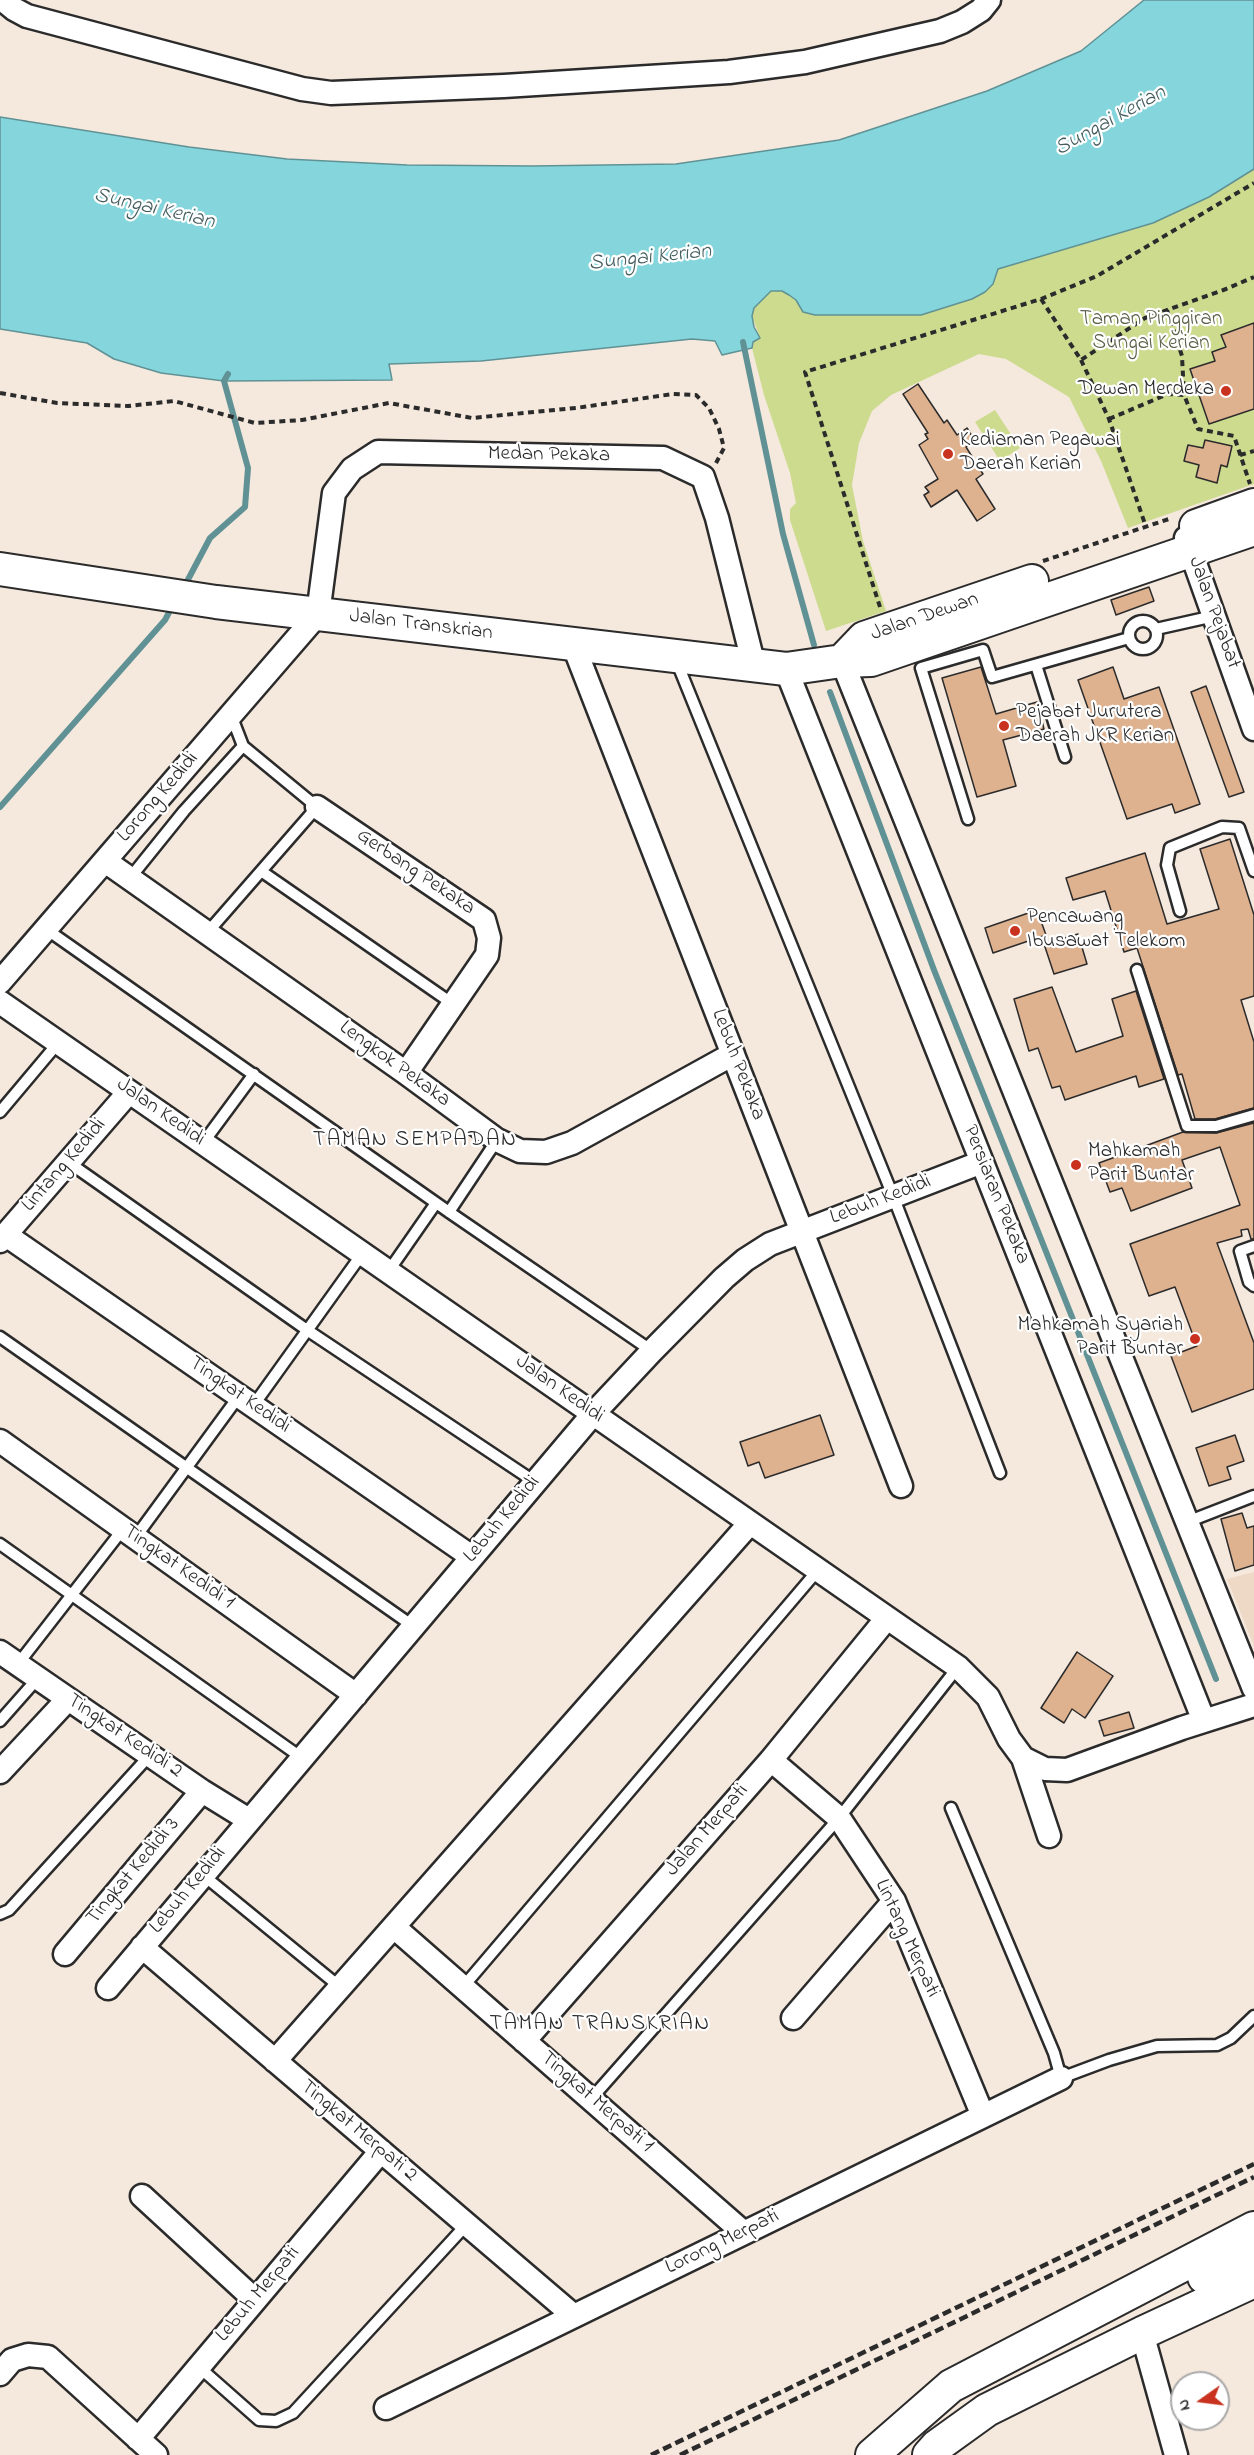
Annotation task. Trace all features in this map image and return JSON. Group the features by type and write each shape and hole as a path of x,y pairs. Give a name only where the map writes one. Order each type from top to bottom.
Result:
{"main road":[{"name":"Jalan Dewan","path":"842,661 871,660 1185,532 1253,499"},
{"name":"Jalan Dewan","path":"842,661 864,638 1185,532 1254,529"},
{"name":"Jalan Transkrian","path":"0,569 216,602 754,666 786,669 842,661"},
{"path":"872,2455 951,2385 1254,2228"},
{"path":"903,2455 926,2430 973,2392 1026,2362 1254,2253"},
{"path":"929,2455 937,2446 987,2410 1142,2333 1254,2281"}],"street":[{"path":"3,0 27,16 302,89 331,93 729,72 805,62 940,31 962,22 981,10 989,0"},
{"name":"Medan Pekaka","path":"318,614 334,493 352,469 378,452 663,458 703,477"},
{"path":"703,477 717,518 754,666"},
{"name":"Jalan Pejabat","path":"1185,532 1254,729"},
{"name":"Lorong Kedidi","path":"0,982 318,614"},
{"name":"Lebuh Pekaka","path":"573,644 901,1486"},
{"path":"842,661 1254,1689"},
{"name":"Persiaran Pekaka","path":"786,669 1204,1721"},
{"name":"Gerbang Pekaka","path":"317,807 484,920 489,938 487,955 406,1073"},
{"name":"Lengkok Pekaka","path":"105,861 406,1073 497,1140 520,1151 546,1152 572,1143 733,1054"},
{"name":"Jalan Kedidi","path":"0,1002 958,1667 988,1697 1009,1739 1023,1758 1049,1836"},
{"name":"Lintang Kedidi","path":"3,1238 129,1092"},
{"name":"Lebuh Kedidi","path":"108,1988 593,1414 652,1351 745,1260 770,1244 982,1162"},
{"name":"Tingkat Kedidi","path":"3,1238 246,1401 472,1557"},
{"name":"Tingkat Kedidi 1","path":"0,1441 356,1695"},
{"path":"275,2061 750,1523"},
{"name":"Jalan Merpati","path":"524,2041 771,1760 886,1618"},
{"name":"Tingkat Kedidi 2","path":"9,1658 202,1791 249,1820"},
{"path":"0,1772 68,1699"},
{"path":"1023,1758 1045,1769 1067,1770 1254,1705"},
{"name":"Lintang Merpati","path":"771,1760 839,1818 894,1901 983,2116"},
{"name":"Tingkat Kedidi 3","path":"65,1954 202,1791"},
{"path":"793,2018 894,1901"},
{"name":"Tingkat Merpati 1","path":"394,1926 744,2233"},
{"name":"Tingkat Merpati 2","path":"142,1947 574,2316"},
{"name":"Lorong Merpati","path":"386,2408 1061,2078"},
{"name":"Lebuh Merpati","path":"138,2439 381,2151"},
{"path":"142,2196 255,2300"},
{"path":"1142,2333 1176,2455"},
{"path":"0,2374 12,2360 28,2355 48,2357 156,2455"}],"lane":[{"path":"1156,629 1214,616"},
{"path":"1138,621 1150,622 1156,629 1156,639 1149,648 1136,648 1129,638 1129,630 1138,621"},
{"path":"968,819 921,668 983,650 992,677 1129,638"},
{"path":"674,656 893,1196 1000,1473"},
{"path":"1036,665 1065,757"},
{"path":"207,933 317,807 243,746 231,715"},
{"path":"130,878 184,812 243,746"},
{"path":"1180,911 1167,866 1170,848 1222,827 1239,828 1254,871"},
{"path":"261,871 453,1004"},
{"path":"46,929 436,1203 652,1351"},
{"path":"1137,970 1153,1027 1188,1126 1216,1126 1254,1115"},
{"path":"0,1113 58,1043"},
{"path":"203,1143 254,1074"},
{"path":"449,1212 497,1140"},
{"path":"68,1162 307,1330 535,1482"},
{"path":"388,1272 436,1203"},
{"path":"1254,1245 1240,1251 1249,1282 1254,1286"},
{"path":"9,1658 72,1595 246,1401 307,1330 362,1254"},
{"path":"0,1337 413,1626"},
{"path":"1187,1522 1254,1496"},
{"path":"0,1544 302,1758"},
{"path":"463,1987 818,1570"},
{"path":"591,2099 839,1818 958,1667"},
{"path":"0,1721 38,1678"},
{"path":"0,1914 9,1910 150,1755"},
{"path":"951,1808 1054,2053 1061,2078 1109,2060 1157,2046 1217,2045 1231,2038 1254,2016"},
{"path":"203,1875 340,1987"},
{"path":"199,2367 259,2420 276,2421 293,2413 467,2224"}],"path":[{"path":"888,630 805,372 1041,299 1097,276 1254,183"},
{"path":"1081,360 1145,318 1254,277"},
{"path":"1041,299 1081,360 1109,419 1146,527"},
{"path":"1167,310 1182,356 1184,394 1198,429 1234,436 1253,499"},
{"path":"0,393 57,403 128,406 174,401 255,423 302,420 389,403 472,418 576,408 673,394 696,395 709,408 719,429 724,448 714,466 703,477"},
{"path":"1109,419 1168,394 1184,394"},
{"path":"1240,455 1254,451"},
{"path":"1041,562 1146,527 1185,532"}],"shaded area":[{"path":"1254,1572 1254,1646 1227,1579"}],"green space":[{"name":"Taman Pinggiran Sungai Kerian","path":"1254,169 1254,484 1128,528 1101,461 1069,397 1006,359 979,354 891,395 872,411 859,443 852,485 863,541 886,611 826,631 790,520 790,509 796,503 790,473 764,395 752,348 753,342 760,338 752,316 760,300 771,291 782,291 796,300 803,311 815,315 972,299 985,292 993,284 998,269 1153,223 1209,197"},
{"path":"995,410 1020,448 1000,461 975,422"}],"water":[{"name":"Sungai Kerian","path":"1144,0 1254,0 1254,169 1209,197 1153,223 998,269 993,284 985,292 972,299 921,315 815,315 803,312 796,300 782,291 771,291 754,308 752,316 754,327 760,338 753,342 752,348 722,355 715,341 692,339 481,361 389,364 392,380 224,381 161,373 114,359 87,343 0,329 0,117 189,147 287,159 407,165 676,164 839,140 987,91 1081,51"}],"building":[{"name":"Dewan Merdeka","path":"1254,323 1254,409 1209,424 1190,369 1215,361 1212,352 1226,347 1221,335"},
{"name":"Kediaman Pegawai Daerah Kerian","path":"918,384 944,423 947,420 957,435 967,428 975,441 966,447 983,474 976,479 995,509 977,521 957,490 931,507 924,495 929,492 925,487 938,479 919,445 928,439 925,434 928,433 903,394"},
{"path":"1205,440 1232,446 1227,467 1221,465 1217,483 1196,477 1199,465 1184,461 1188,445 1203,448"},
{"path":"1149,587 1154,601 1116,615 1111,600"},
{"path":"981,667 996,714 1037,702 1044,729 1003,740 1016,786 977,797 942,678"},
{"path":"1113,667 1124,699 1159,687 1200,804 1175,813 1172,804 1127,819 1078,680"},
{"path":"1206,686 1244,792 1229,797 1191,692"},
{"path":"1230,839 1254,915 1254,996 1241,1000 1254,1042 1254,1108 1215,1119 1195,1119 1182,1074 1178,1075 1137,948 1124,952 1105,891 1073,900 1066,878 1145,853 1167,924 1219,909 1200,849"},
{"name":"Pencawang Ibusawat Telekom","path":"1037,910 1046,935 993,953 985,928"},
{"path":"1078,934 1087,964 1054,974 1044,944"},
{"path":"1052,987 1076,1052 1123,1036 1112,999 1136,991 1164,1079 1139,1087 1136,1076 1065,1100 1060,1086 1052,1088 1038,1048 1029,1051 1014,999"},
{"path":"1254,1123 1254,1239 1251,1239 1248,1229 1241,1230 1242,1236 1217,1243 1254,1343 1254,1389 1192,1412 1171,1356 1197,1346 1175,1287 1149,1296 1130,1244 1240,1205 1220,1147 1182,1160 1192,1188 1131,1211 1122,1188 1110,1192 1099,1163 1183,1132 1216,1133"},
{"path":"820,1415 834,1455 765,1478 759,1462 748,1466 740,1442"},
{"path":"1235,1435 1244,1461 1227,1467 1231,1479 1209,1486 1196,1448"},
{"path":"1242,1513 1247,1528 1254,1526 1254,1565 1235,1571 1221,1519"},
{"path":"1077,1652 1113,1676 1085,1718 1072,1709 1064,1723 1041,1708"},
{"path":"1129,1712 1134,1728 1104,1736 1099,1721"}],"waterway":[{"path":"743,342 783,534 814,645"},
{"path":"183,589 210,538 245,507 248,468 224,381 228,374"},
{"path":"0,807 165,620 173,605"},
{"path":"830,692 934,970 1216,1679"}],"railway":[{"path":"651,2455 1254,2164"},
{"path":"680,2455 1254,2177"}],"place":[{"name":"Dewan Merdeka","path":"1226,391"},
{"name":"Kediaman Pegawai Daerah Kerian","path":"948,454"},
{"name":"Pejabat Jurutera Daerah JKR Kerian","path":"1004,726"},
{"name":"Pencawang Ibusawat Telekom","path":"1015,931"},
{"name":"Mahkamah Parit Buntar","path":"1076,1165"},
{"name":"Mahkamah Syariah Parit Buntar","path":"1195,1339"}],"district":[{"name":"TAMAN SEMPADAN","path":"415,1141"},
{"name":"TAMAN TRANSKRIAN","path":"600,2025"}]}
